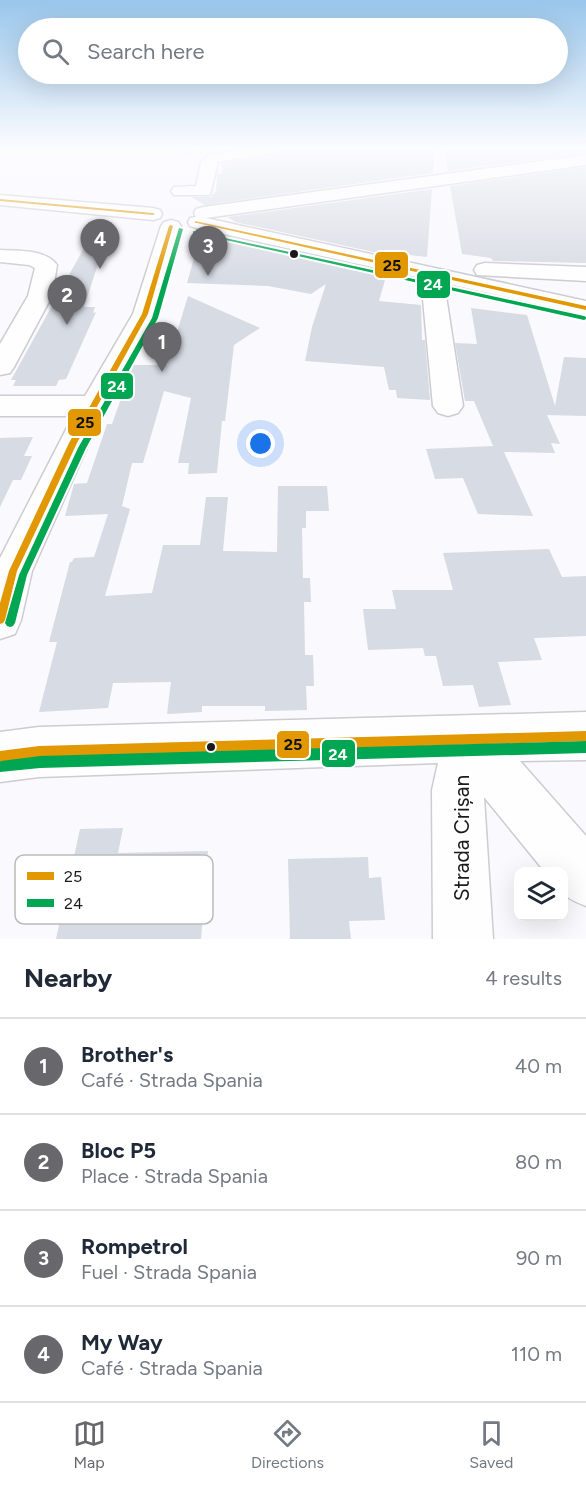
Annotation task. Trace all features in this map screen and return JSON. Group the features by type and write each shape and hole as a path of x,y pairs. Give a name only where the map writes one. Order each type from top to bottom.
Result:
{"street":[{"path":"0,620 14,572 73,443 144,315 181,212 183,192"},
{"path":"181,212 203,192"},
{"path":"181,212 338,192"},
{"path":"0,200 181,212 396,266 586,308"},
{"path":"0,256 33,259 46,265 40,296 0,367"},
{"path":"396,266 586,274"},
{"path":"432,274 448,406"},
{"path":"0,406 93,406"},
{"path":"0,757 39,752 586,736"},
{"path":"466,738 586,878"},
{"name":"Strada Crișan","path":"463,939 458,790 466,738"}],"building":[{"path":"215,192 299,192 205,205 191,197 211,197"},
{"path":"411,192 432,192 427,257 393,253 392,256 235,222 228,217"},
{"path":"451,192 586,192 586,263 493,261 491,258 462,254"},
{"path":"100,219 111,224 84,307 95,307 93,313 96,312 66,379 59,380 56,386 13,386 16,380 11,380"},
{"path":"218,235 387,273 379,301 421,305 422,340 425,340 430,400 397,398 396,390 389,390 384,367 305,361 312,327 326,284 311,294 268,286 187,283 196,251"},
{"path":"188,296 260,328 234,345 225,421 222,421 217,473 188,474 189,463 178,463 191,398 164,391 143,463 132,463 122,506 130,509 105,596 152,593 163,545 200,545 206,497 228,497 223,551 277,552 278,486 327,486 329,511 306,511 306,528 302,528 303,578 310,578 311,602 304,602 305,655 313,655 314,686 306,686 307,710 265,711 265,706 202,706 202,712 167,714 171,682 113,683 108,708 39,712 57,642 49,642 70,562 74,558 94,557 108,514 65,516 74,484 87,483 107,424 112,424 133,365 167,365"},
{"path":"471,308 527,315 555,406 564,357 586,358 586,416 547,415 560,444 551,443 555,453 504,452 533,516 478,514 463,478 435,479 426,449 493,446 474,401 465,401 455,343 477,344"},
{"path":"33,437 24,456 32,456 21,480 13,480 0,507 0,438"},
{"path":"549,549 562,577 586,576 586,636 534,638 542,660 498,662 511,705 479,707 473,685 443,686 436,656 425,656 423,648 368,650 363,609 396,609 392,590 453,590 443,553"},
{"path":"123,828 118,853 208,851 208,855 74,855 80,829"},
{"path":"368,857 369,878 381,877 385,920 349,921 351,939 290,939 288,859"},
{"path":"59,924 202,924 201,939 56,939"}],"transit line":[{"name":"25","path":"0,200 153,214"},
{"name":"25","path":"197,222 586,308"},
{"name":"25","path":"0,620 13,571 73,443 145,314 171,226"},
{"name":"24","path":"10,623 23,575 82,448 155,318 181,229"},
{"name":"24","path":"195,232 584,318"},
{"name":"25","path":"0,757 39,752 586,736"},
{"name":"24","path":"1,767 40,762 586,747"}],"place":[{"name":"My Way","path":"100,269"},
{"name":"Rompetrol","path":"208,276"},
{"name":"Bloc P5","path":"67,325"},
{"name":"Brother's","path":"162,372"}]}
